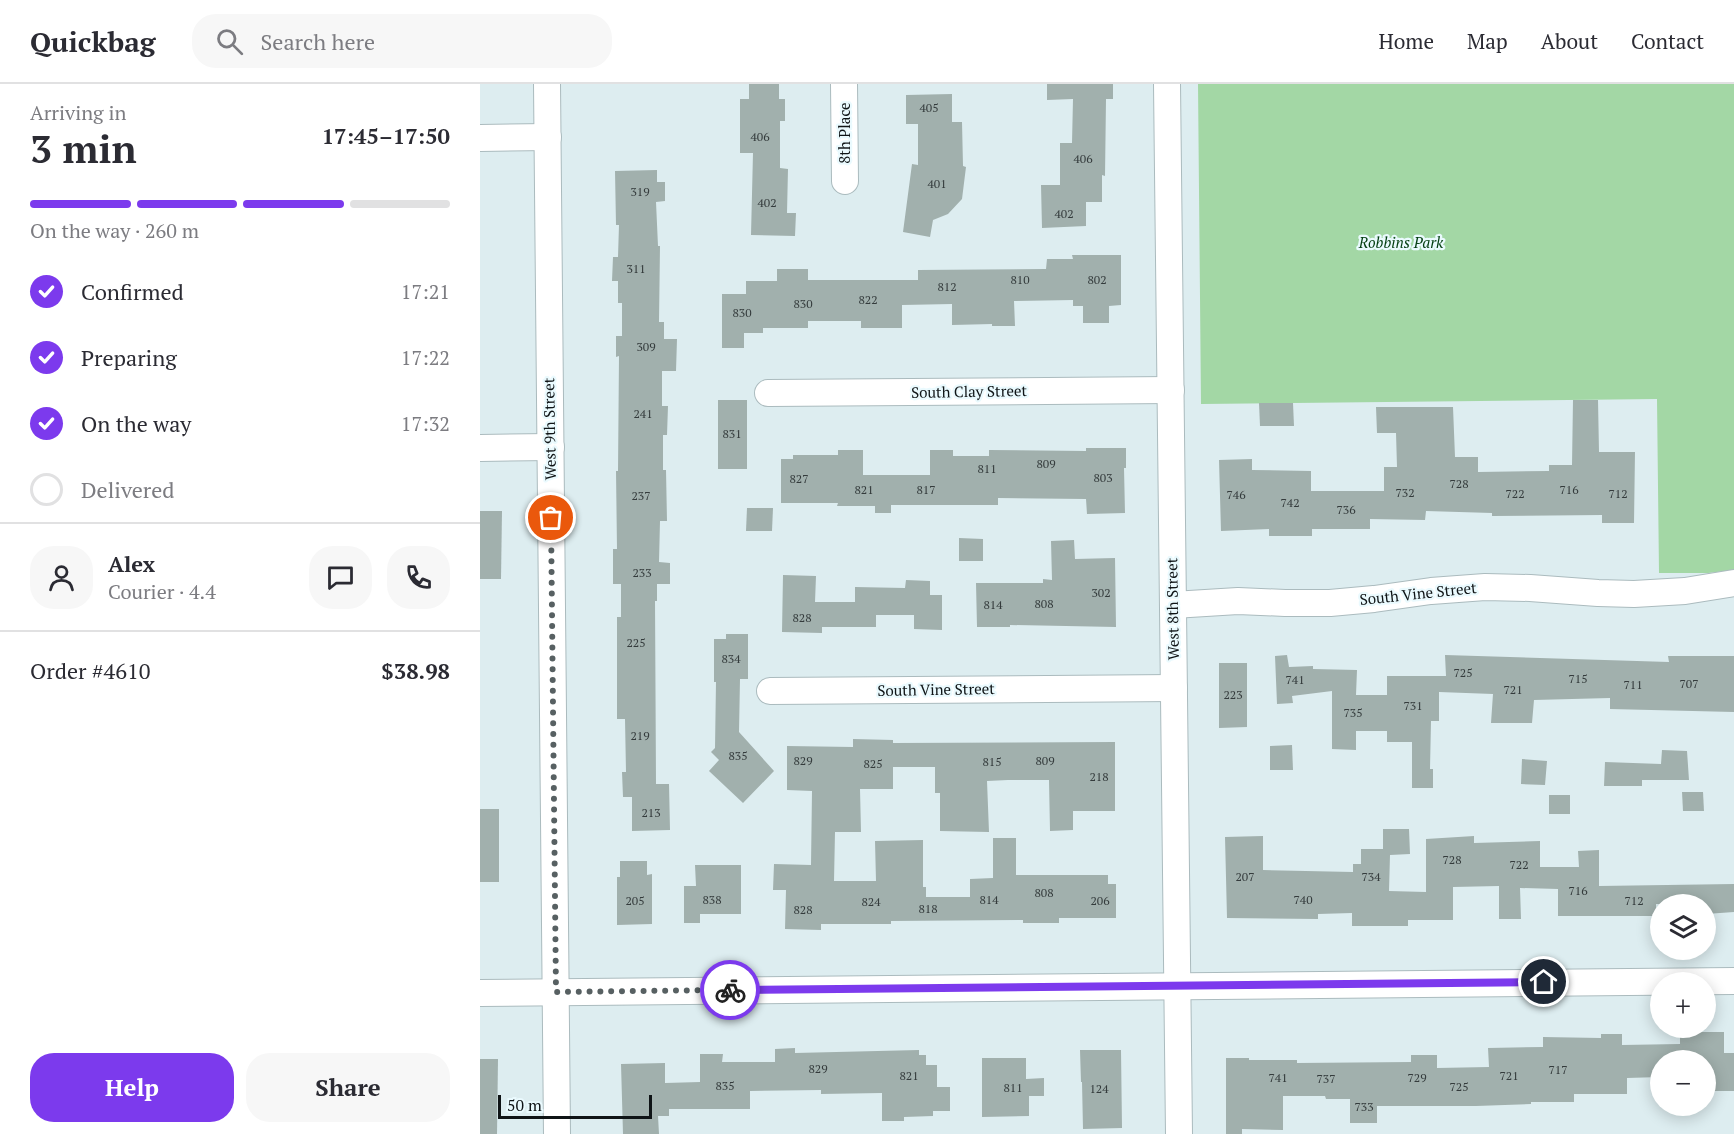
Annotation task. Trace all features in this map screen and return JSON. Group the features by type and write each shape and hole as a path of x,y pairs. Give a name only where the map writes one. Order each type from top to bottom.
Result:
{"street":[{"name":"West 9th Street","path":"547,84 557,1134"},
{"name":"8th Place","path":"844,84 845,182"},
{"name":"West 8th Street","path":"1167,84 1179,1134"},
{"path":"480,138 548,137"},
{"name":"South Clay Street","path":"768,393 1171,390"},
{"path":"480,447 550,447"},
{"name":"South Vine Street","path":"1173,604 1238,601 1330,603 1485,587 1634,594 1685,591 1734,583"},
{"name":"South Vine Street","path":"770,691 1174,688"},
{"path":"480,993 1734,981"}],"green space":[{"name":"Robbins Park","path":"1198,84 1734,84 1734,570 1708,573 1659,573 1657,399 1201,404"}],"building":[{"path":"749,84 779,84 779,99 785,99 785,121 780,121 780,168 788,169 787,213 796,213 795,236 751,235 753,153 740,153 740,99 749,99"},
{"path":"1047,84 1113,84 1113,99 1106,99 1105,176 1102,175 1102,202 1086,202 1086,226 1042,228 1041,185 1060,185 1060,143 1072,143 1073,99 1047,100"},
{"path":"952,94 952,122 962,122 963,166 966,167 962,199 948,214 933,220 930,237 903,232 912,164 918,165 918,124 906,124 906,95"},
{"path":"657,170 657,182 665,182 665,201 656,202 658,246 660,246 659,322 664,322 664,339 677,339 676,371 662,371 662,406 668,406 667,435 663,435 667,521 660,521 659,562 670,563 670,584 657,584 657,601 655,601 656,784 669,784 670,830 632,831 632,797 623,797 622,772 626,772 625,719 617,719 617,617 621,617 621,584 613,584 613,549 617,549 616,471 618,471 619,356 616,357 616,336 622,336 622,303 618,303 618,281 612,281 613,257 618,257 619,225 616,225 615,171"},
{"path":"1072,255 1121,255 1121,305 1109,306 1109,323 1083,323 1083,306 1073,306 1073,300 1014,301 1015,326 952,325 952,304 902,305 902,328 861,328 861,321 808,321 808,328 763,328 763,333 744,333 744,348 722,348 722,294 746,294 746,281 777,281 777,269 808,269 808,280 918,280 918,270 1046,269 1047,259 1073,259"},
{"path":"718,400 747,400 747,469 718,469"},
{"path":"1573,400 1598,400 1599,452 1635,452 1634,523 1602,523 1602,515 1492,516 1492,513 1426,511 1425,520 1370,519 1370,529 1312,529 1312,536 1269,536 1269,529 1221,531 1219,460 1252,459 1252,470 1311,471 1311,491 1384,491 1384,467 1397,467 1396,433 1377,433 1376,407 1453,407 1455,457 1478,457 1478,472 1549,471 1549,465 1572,465"},
{"path":"1259,403 1293,403 1294,426 1260,426"},
{"path":"1086,448 1126,448 1125,513 1087,514 1086,499 998,498 998,505 891,505 891,513 875,513 875,506 837,506 838,503 781,503 781,459 793,459 793,455 838,455 838,450 863,450 863,475 930,475 930,450 953,450 953,456 989,456 989,450 1086,451"},
{"path":"747,508 773,508 772,531 746,531"},
{"path":"480,511 502,511 501,579 480,579"},
{"path":"959,538 983,539 983,561 959,561"},
{"path":"1074,540 1075,559 1115,558 1116,627 1010,625 1010,627 977,627 976,583 1043,583 1043,579 1052,580 1051,541"},
{"path":"783,575 816,576 815,602 855,602 855,587 905,588 906,580 930,581 930,595 942,595 942,630 914,629 914,615 876,615 876,627 822,627 822,633 782,632"},
{"path":"726,634 748,634 748,679 740,679 739,732 774,771 743,803 709,771 719,760 711,752 715,748 714,639 726,639"},
{"path":"1287,655 1289,667 1313,666 1313,669 1357,670 1356,695 1387,695 1387,676 1446,676 1445,655 1669,662 1668,656 1734,656 1734,712 1610,709 1610,698 1534,700 1532,723 1491,723 1493,694 1439,692 1439,721 1431,721 1430,769 1433,769 1433,788 1412,788 1412,742 1387,742 1387,731 1356,731 1356,750 1332,749 1332,691 1292,696 1293,703 1277,704 1275,656"},
{"path":"1219,663 1247,663 1247,727 1219,728"},
{"path":"853,739 893,740 893,743 1115,742 1115,811 1073,811 1073,830 1050,831 1049,780 1008,780 987,781 989,832 940,831 940,793 935,793 935,767 893,767 893,789 860,789 861,832 835,832 834,881 876,881 875,841 923,840 923,887 926,887 926,897 970,897 970,879 993,878 993,838 1016,838 1016,875 1108,875 1108,884 1116,884 1116,918 1059,918 1059,923 1023,923 1023,920 891,921 891,924 821,924 821,930 785,929 786,890 773,890 774,864 811,865 812,791 787,790 787,746 853,747"},
{"path":"1292,745 1293,770 1270,770 1270,746"},
{"path":"1662,750 1687,751 1689,780 1642,780 1642,786 1604,786 1605,762 1661,764"},
{"path":"1522,759 1547,761 1545,785 1521,784"},
{"path":"1682,792 1703,792 1704,811 1683,811"},
{"path":"1549,795 1570,795 1570,814 1549,814"},
{"path":"480,809 499,809 499,882 480,882"},
{"path":"1383,829 1409,829 1410,854 1390,855 1389,891 1426,892 1426,839 1474,836 1474,843 1540,841 1540,867 1579,867 1578,851 1599,850 1599,886 1734,884 1734,912 1716,913 1716,894 1650,894 1650,916 1558,916 1558,889 1520,888 1521,919 1499,919 1499,886 1453,887 1453,920 1408,920 1408,926 1352,926 1352,913 1318,914 1318,919 1227,918 1225,837 1263,836 1263,870 1353,872 1353,864 1361,864 1361,849 1383,849"},
{"path":"620,861 647,861 647,875 652,874 652,924 617,925 617,877 620,877"},
{"path":"695,865 741,865 741,914 700,914 700,923 684,923 684,886 696,886"},
{"path":"1716,1032 1724,1032 1724,1053 1734,1053 1734,1091 1716,1091 1716,1050 1650,1050 1650,1077 1627,1078 1627,1094 1574,1094 1574,1102 1476,1106 1377,1106 1377,1123 1350,1123 1350,1099 1326,1099 1325,1096 1283,1096 1283,1130 1242,1129 1242,1134 1226,1134 1226,1058 1297,1060 1297,1063 1411,1062 1411,1055 1437,1055 1437,1068 1489,1067 1488,1048 1543,1047 1543,1037 1601,1038 1601,1034 1622,1034 1622,1045 1680,1044 1680,1038 1716,1038"},
{"path":"795,1048 795,1053 919,1050 919,1055 926,1055 926,1065 937,1065 937,1087 950,1087 950,1111 933,1111 933,1116 904,1117 904,1121 882,1121 882,1093 821,1094 821,1090 750,1091 750,1109 669,1109 669,1116 658,1116 659,1134 623,1134 621,1064 665,1063 665,1083 700,1082 700,1054 723,1054 722,1062 775,1062 775,1049"},
{"path":"1080,1050 1121,1050 1122,1128 1083,1129"},
{"path":"982,1058 1026,1058 1026,1079 1044,1078 1044,1096 1029,1096 1029,1116 982,1117"},
{"path":"480,1059 498,1059 497,1134 480,1134"}],"way so far":[{"path":"551,518 556,992 730,990"}],"route":[{"path":"730,990 1544,982"}]}
